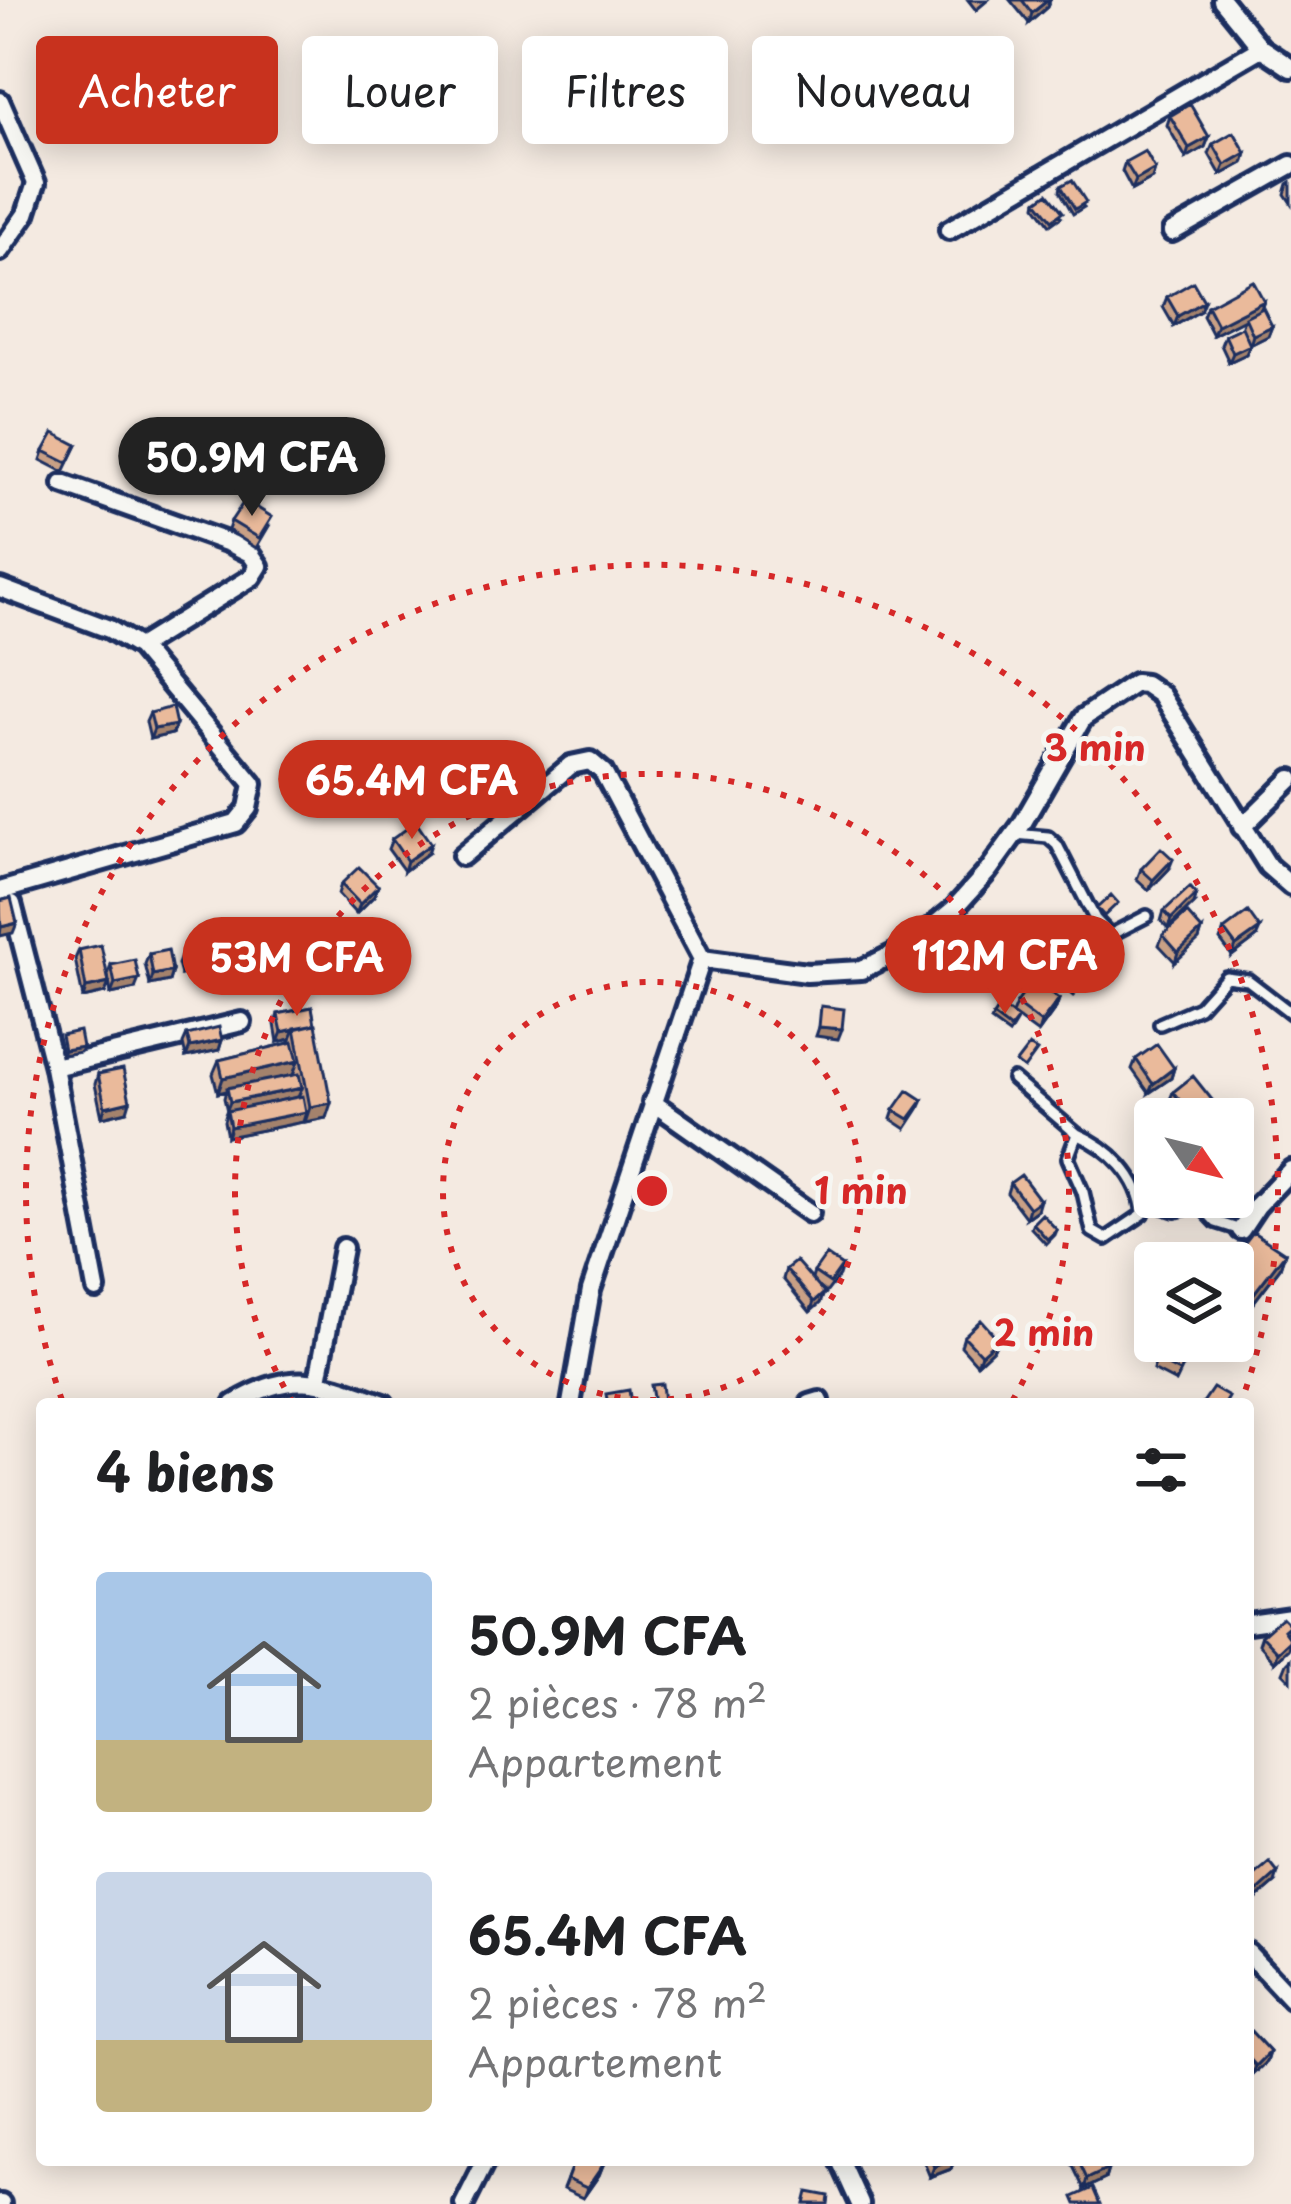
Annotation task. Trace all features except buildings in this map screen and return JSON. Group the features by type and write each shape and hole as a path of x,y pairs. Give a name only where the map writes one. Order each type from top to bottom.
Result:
{"street":[{"path":"1222,0 1261,48 1291,68"},
{"path":"949,230 1261,48"},
{"path":"0,101 36,183 26,214 0,250"},
{"path":"1172,232 1291,165"},
{"path":"63,484 232,544 250,553 260,566 252,578 140,647"},
{"path":"0,588 109,629 140,647 253,784 248,808 236,823 3,888 54,1067 96,1289"},
{"path":"702,959 807,973 861,970 908,947 988,871 1083,718 1135,683 1161,695 1268,866 1291,886"},
{"path":"462,856 571,765 590,761 603,772 702,959 591,1290 572,1398"},
{"path":"1242,827 1291,779"},
{"path":"54,1067 242,1022"},
{"path":"652,1102 810,1213"},
{"path":"1241,1230 1291,1170"},
{"path":"318,1380 343,1248"},
{"path":"246,1398 284,1380 318,1380 368,1398"},
{"path":"1254,1623 1291,1617"},
{"path":"1254,1959 1291,1999"},
{"path":"464,2204 483,2166"},
{"path":"844,2166 860,2204"}],"lane":[{"path":"1015,834 1048,837 1057,845 1095,919 1110,935 1147,916"},
{"path":"1160,1024 1199,1007 1226,977 1248,980 1291,1013"},
{"path":"1013,1079 1077,1134 1115,1159 1134,1184"},
{"path":"1077,1134 1068,1159 1083,1192 1092,1231 1106,1239 1137,1218"},
{"path":"1212,1218 1241,1230"}]}
